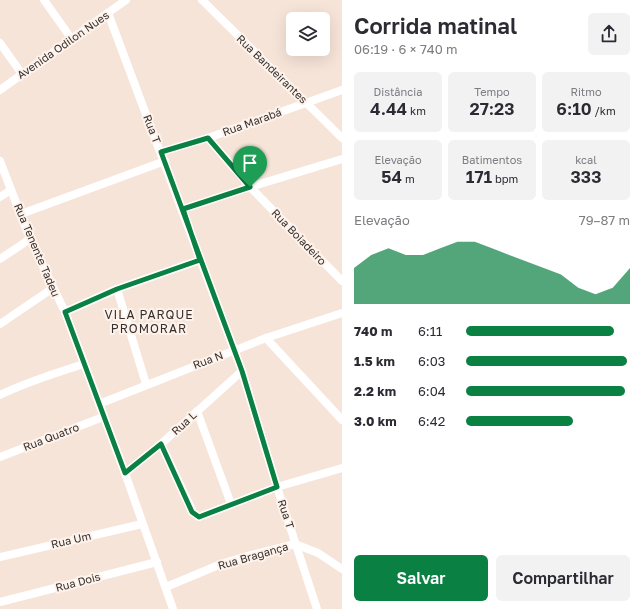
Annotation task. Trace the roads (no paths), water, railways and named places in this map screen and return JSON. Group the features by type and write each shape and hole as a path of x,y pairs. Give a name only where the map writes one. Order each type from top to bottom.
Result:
{"street":[{"path":"44,0 70,38"},
{"name":"Rua Bandeirantes","path":"202,0 342,138"},
{"name":"Avenida Odilon Nues","path":"0,90 70,38 108,13 121,1"},
{"name":"Rua T","path":"108,13 235,350 277,487 317,609"},
{"path":"0,43 22,74"},
{"name":"Rua Marabá","path":"161,152 208,138 342,90"},
{"name":"Rua Boiadeiro","path":"208,138 250,187 342,281"},
{"path":"183,209 342,159"},
{"name":"Rua Tenente Tadeu","path":"0,160 30,239 65,312 125,473 173,609"},
{"path":"21,214 165,161"},
{"path":"0,196 11,190"},
{"path":"0,259 30,239"},
{"path":"65,312 117,289 200,260"},
{"path":"0,324 53,288"},
{"path":"117,289 146,384"},
{"name":"Rua N","path":"99,404 146,384 266,338 342,313"},
{"path":"266,338 342,420"},
{"path":"0,394 45,376 84,364"},
{"name":"Rua L","path":"125,473 161,444 242,371"},
{"path":"197,411 231,504"},
{"name":"Rua Quatro","path":"0,457 103,417"},
{"path":"161,444 192,512 196,516 202,517 231,504 277,487 342,468"},
{"name":"Rua Um","path":"0,557 142,524"},
{"path":"296,544 318,552 342,569"},
{"name":"Rua Bragança","path":"166,587 221,564 296,544"},
{"name":"Rua Dois","path":"0,602 157,562"}],"district":[{"name":"VILA PARQUE PROMORAR","path":"149,322"}]}
